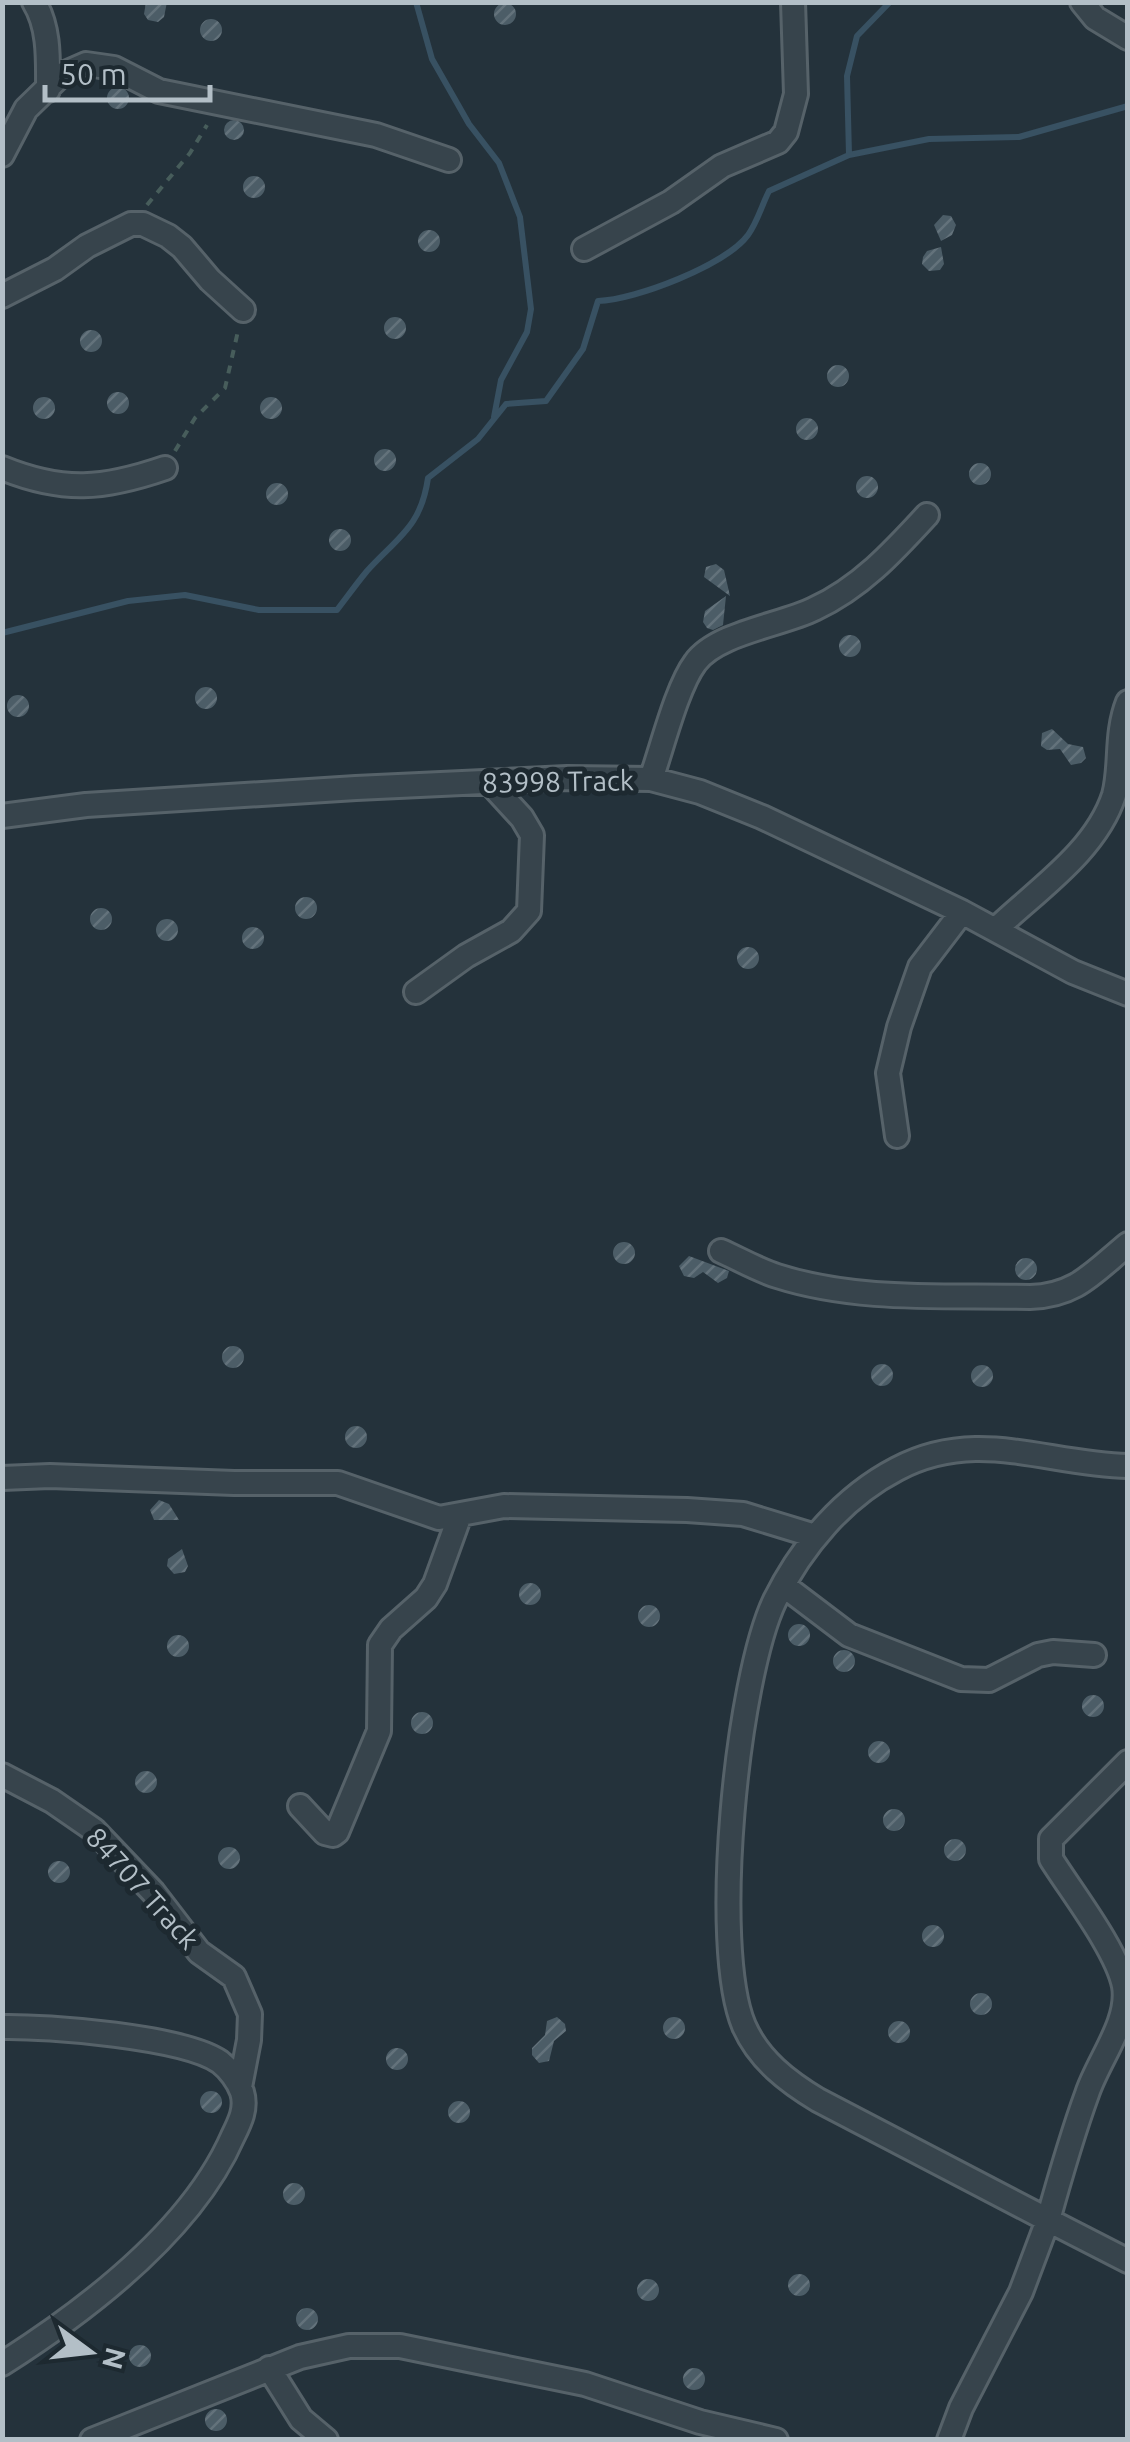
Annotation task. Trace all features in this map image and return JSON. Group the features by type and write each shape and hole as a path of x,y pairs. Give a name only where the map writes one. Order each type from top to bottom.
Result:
{"street":[{"path":"34,2 42,14 48,46 48,90"},
{"path":"584,249 671,202 722,166 778,142 786,132 796,94 793,2"},
{"path":"1082,2 1096,18 1128,38"},
{"path":"2,154 26,109 61,76 86,64 114,68 159,92 376,135 449,160"},
{"path":"2,296 131,224 143,224 168,236 243,310"},
{"path":"2,468 40,482 75,488 118,482 164,468"},
{"path":"651,779 686,681 699,658 721,644 816,608 840,594 869,575 927,515"},
{"path":"996,929 1067,864 1103,818 1114,793 1118,738 1128,702"},
{"name":"83998 Track","path":"2,816 86,805 489,782 651,779 700,792 762,818 962,912 1072,972 1128,994"},
{"path":"416,992 466,956 511,931 528,911 532,835 489,782"},
{"path":"897,1136 888,1073 899,1028 920,967 962,912"},
{"path":"721,1251 773,1275 835,1290 1054,1297 1071,1290 1128,1244"},
{"path":"1128,1466 1091,1465 978,1447 942,1450 896,1469 860,1493 815,1536 773,1604 754,1662 737,1763 730,1854 731,1950 737,2004 755,2046 792,2085 882,2136 1128,2261"},
{"path":"2,1478 338,1483 439,1518 504,1506 724,1512 760,1518 815,1536"},
{"path":"300,1806 326,1832 336,1832 379,1731 380,1646 390,1629 426,1598 435,1584 460,1516"},
{"path":"783,1585 849,1635 961,1678 989,1680 1038,1655 1053,1652 1094,1655"},
{"path":"949,2440 961,2408 1021,2292 1095,2073 1119,2025 1126,1994 1118,1966 1050,1859 1049,1844 1128,1762"},
{"name":"84707 Track","path":"2,1775 94,1830 153,1892 199,1952 234,1976 250,2014 249,2040 238,2083 244,2097 242,2115 206,2184 136,2261 75,2312 2,2364"},
{"path":"2,2027 99,2033 176,2046 220,2062 238,2083"},
{"path":"92,2440 321,2351 400,2346 585,2384 670,2414 776,2440"},
{"path":"269,2368 301,2419 326,2440"}],"path":[{"path":"131,224 190,153 221,104"},
{"path":"164,468 196,418 225,388 243,310"}],"building":[{"path":"146,2 167,2 164,17 158,22 148,20 144,14"},
{"path":"505,3 513,6 513,22 505,25 497,22 494,14 497,6"},
{"path":"211,19 219,22 219,38 211,41 203,38 200,30 203,22"},
{"path":"118,87 126,90 126,106 118,109 110,106 107,98 110,90"},
{"path":"234,120 244,130 234,140 224,130"},
{"path":"254,176 262,179 262,195 254,198 246,195 243,187 246,179"},
{"path":"943,215 951,216 956,225 952,235 941,241 934,225"},
{"path":"429,230 437,233 437,249 429,252 421,249 418,241 421,233"},
{"path":"941,247 944,264 940,270 929,271 922,264 923,257 927,251"},
{"path":"395,317 403,320 403,336 395,339 387,336 384,328 387,320"},
{"path":"91,330 99,333 99,349 91,352 83,349 80,341 83,333"},
{"path":"838,365 846,368 846,384 838,387 830,384 827,376 830,368"},
{"path":"118,392 126,395 126,411 118,414 110,411 107,403 110,395"},
{"path":"44,397 52,400 52,416 44,419 36,416 33,408 36,400"},
{"path":"271,397 279,400 279,416 271,419 263,416 260,408 263,400"},
{"path":"807,418 815,421 815,437 807,440 799,437 796,429 799,421"},
{"path":"385,449 393,452 393,468 385,471 377,468 374,460 377,452"},
{"path":"980,463 988,466 988,482 980,485 972,482 969,474 972,466"},
{"path":"867,476 875,479 875,495 867,498 859,495 856,487 859,479"},
{"path":"277,483 285,486 285,502 277,505 269,502 266,494 269,486"},
{"path":"340,529 348,532 348,548 340,551 332,548 329,540 332,532"},
{"path":"716,564 724,570 730,596 704,577 706,567"},
{"path":"726,596 723,625 713,630 707,628 703,622 705,611"},
{"path":"850,635 858,638 858,654 850,657 842,654 839,646 842,638"},
{"path":"206,687 214,690 214,706 206,709 198,706 195,698 198,690"},
{"path":"18,695 26,698 26,714 18,717 10,714 7,706 10,698"},
{"path":"1052,729 1068,744 1083,747 1086,758 1081,763 1071,765 1060,749 1047,750 1041,746 1042,733"},
{"path":"306,897 314,900 314,916 306,919 298,916 295,908 298,900"},
{"path":"101,908 109,911 109,927 101,930 93,927 90,919 93,911"},
{"path":"167,919 175,922 175,938 167,941 159,938 156,930 159,922"},
{"path":"253,927 261,930 261,946 253,949 245,946 242,938 245,930"},
{"path":"748,947 756,950 756,966 748,969 740,966 737,958 740,950"},
{"path":"624,1242 632,1245 632,1261 624,1264 616,1261 613,1253 616,1245"},
{"path":"689,1256 729,1271 727,1278 718,1283 703,1272 694,1278 684,1276 679,1266"},
{"path":"1026,1258 1034,1261 1034,1277 1026,1280 1018,1277 1015,1269 1018,1261"},
{"path":"233,1346 241,1349 241,1365 233,1368 225,1365 222,1357 225,1349"},
{"path":"882,1364 890,1367 890,1383 882,1386 874,1383 871,1375 874,1367"},
{"path":"982,1365 990,1368 990,1384 982,1387 974,1384 971,1376 974,1368"},
{"path":"356,1426 364,1429 364,1445 356,1448 348,1445 345,1437 348,1429"},
{"path":"159,1500 169,1504 179,1520 154,1520 150,1510"},
{"path":"182,1549 188,1566 185,1572 174,1574 167,1566 168,1559"},
{"path":"530,1583 538,1586 538,1602 530,1605 522,1602 519,1594 522,1586"},
{"path":"649,1605 657,1608 657,1624 649,1627 641,1624 638,1616 641,1608"},
{"path":"799,1624 807,1627 807,1643 799,1646 791,1643 788,1635 791,1627"},
{"path":"178,1635 186,1638 186,1654 178,1657 170,1654 167,1646 170,1638"},
{"path":"844,1650 852,1653 852,1669 844,1672 836,1669 833,1661 836,1653"},
{"path":"1093,1695 1101,1698 1101,1714 1093,1717 1085,1714 1082,1706 1085,1698"},
{"path":"422,1712 430,1715 430,1731 422,1734 414,1731 411,1723 414,1715"},
{"path":"879,1741 887,1744 887,1760 879,1763 871,1760 868,1752 871,1744"},
{"path":"146,1771 154,1774 154,1790 146,1793 138,1790 135,1782 138,1774"},
{"path":"894,1809 902,1812 902,1828 894,1831 886,1828 883,1820 886,1812"},
{"path":"955,1839 963,1842 963,1858 955,1861 947,1858 944,1850 947,1842"},
{"path":"229,1847 237,1850 237,1866 229,1869 221,1866 218,1858 221,1850"},
{"path":"59,1861 67,1864 67,1880 59,1883 51,1880 48,1872 51,1864"},
{"path":"933,1925 941,1928 941,1944 933,1947 925,1944 922,1936 925,1928"},
{"path":"981,1993 989,1996 989,2012 981,2015 973,2012 970,2004 973,1996"},
{"path":"557,2017 566,2031 554,2041 549,2061 539,2063 532,2048 545,2035 547,2021"},
{"path":"674,2017 682,2020 682,2036 674,2039 666,2036 663,2028 666,2020"},
{"path":"899,2021 907,2024 907,2040 899,2043 891,2040 888,2032 891,2024"},
{"path":"397,2048 405,2051 405,2067 397,2070 389,2067 386,2059 389,2051"},
{"path":"211,2091 219,2094 219,2110 211,2113 203,2110 200,2102 203,2094"},
{"path":"459,2101 467,2104 467,2120 459,2123 451,2120 448,2112 451,2104"},
{"path":"294,2183 302,2186 302,2202 294,2205 286,2202 283,2194 286,2186"},
{"path":"799,2274 807,2277 807,2293 799,2296 791,2293 788,2285 791,2277"},
{"path":"648,2279 656,2282 656,2298 648,2301 640,2298 637,2290 640,2282"},
{"path":"307,2308 315,2311 315,2327 307,2330 299,2327 296,2319 299,2311"},
{"path":"140,2345 148,2348 148,2364 140,2367 132,2364 129,2356 132,2348"},
{"path":"694,2368 702,2371 702,2387 694,2390 686,2387 683,2379 686,2371"},
{"path":"216,2409 224,2412 224,2428 216,2431 208,2428 205,2420 208,2412"}],"waterway":[{"path":"416,2 432,59 469,124 499,163 520,217 531,309 527,332 501,380 494,417"},
{"path":"2,633 128,601 185,595 259,610 337,610 414,520 428,478 478,439 506,404 546,401 583,349 598,301 656,288 720,258 748,235 769,191 849,155 847,76 857,36 890,2"},
{"path":"849,155 929,139 1019,137 1128,106"}]}
